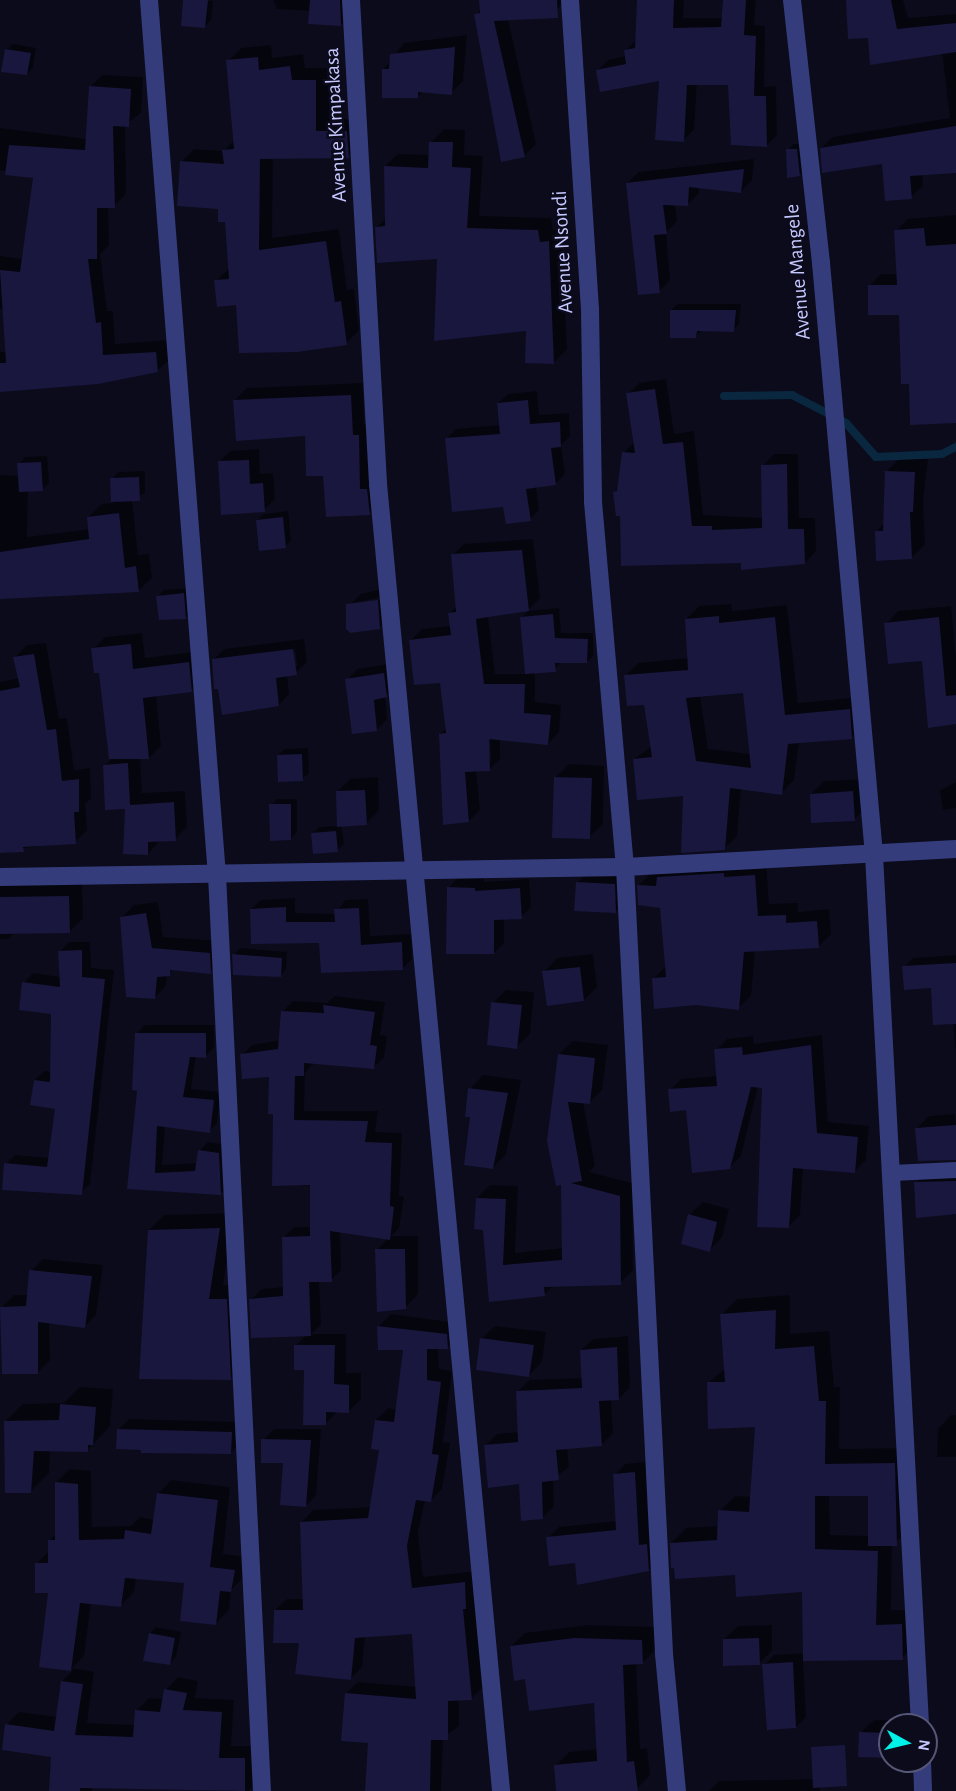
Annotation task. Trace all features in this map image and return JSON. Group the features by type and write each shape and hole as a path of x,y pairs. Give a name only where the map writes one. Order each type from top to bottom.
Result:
{"street":[{"path":"149,0 218,875 262,1791"},
{"name":"Avenue Kimpakasa","path":"351,0 378,484 412,870 501,1791"},
{"name":"Avenue Nsondi","path":"570,0 590,309 593,502 625,867 664,1654 677,1791"},
{"name":"Avenue Mangele","path":"792,0 821,263 874,855 919,1713"},
{"path":"0,877 625,867 956,849"},
{"path":"922,1773 923,1791"}],"lane":[{"path":"892,1173 956,1170"}],"building":[{"path":"183,0 208,0 205,28 181,26"},
{"path":"310,0 340,0 341,26 308,24"},
{"path":"479,0 557,0 558,18 494,21 525,157 501,162 474,14 480,13"},
{"path":"637,0 674,0 673,28 721,27 723,0 746,0 744,35 756,36 754,96 766,96 767,147 731,145 728,85 687,85 684,142 655,140 659,81 600,92 596,70 626,64 624,50 635,48"},
{"path":"846,0 891,0 897,29 956,23 956,52 870,65 868,38 848,39"},
{"path":"455,47 452,95 418,92 418,98 382,98 382,69 389,69 390,54"},
{"path":"5,49 31,53 27,75 1,72"},
{"path":"258,57 259,70 290,66 292,80 316,80 316,131 347,131 349,158 260,159 259,250 326,241 335,302 341,301 347,345 297,352 239,353 236,305 217,307 214,280 229,279 225,222 218,222 218,209 177,206 180,161 224,164 222,150 234,149 226,60"},
{"path":"89,86 131,89 129,127 113,126 115,208 97,208 97,259 88,259 96,323 101,322 103,355 156,352 158,372 98,384 0,392 0,363 6,363 0,270 20,272 33,178 5,175 9,145 85,150"},
{"path":"956,126 956,173 910,176 912,199 885,201 882,164 822,173 820,148"},
{"path":"429,142 453,142 452,167 471,168 467,228 538,230 540,242 549,241 554,364 525,363 526,331 434,341 437,259 377,263 375,227 385,226 384,166 428,168"},
{"path":"786,149 797,149 800,176 787,178"},
{"path":"744,169 741,193 689,187 688,206 663,205 667,234 654,235 660,293 638,295 626,183"},
{"path":"924,228 926,246 956,244 956,423 910,425 909,384 901,384 899,315 868,315 868,285 897,285 894,230"},
{"path":"670,310 736,310 734,332 697,331 696,338 670,338"},
{"path":"655,389 663,444 683,442 692,526 712,526 712,530 762,528 761,465 787,464 788,529 804,529 805,564 741,570 741,563 621,566 620,516 616,516 613,492 617,491 622,452 635,453 626,393"},
{"path":"351,395 353,435 359,435 360,489 367,489 370,515 326,517 323,476 306,476 305,436 236,441 233,400"},
{"path":"528,400 530,424 560,422 561,447 551,448 556,485 526,489 531,521 506,524 503,507 452,512 445,438 500,434 497,403"},
{"path":"249,460 250,484 263,483 265,512 221,515 218,461"},
{"path":"41,462 43,491 19,492 17,463"},
{"path":"885,471 915,472 913,512 910,512 912,559 876,561 875,531 883,531"},
{"path":"139,477 140,501 111,502 110,478"},
{"path":"119,513 125,568 136,566 139,592 0,599 0,552 89,539 87,517"},
{"path":"283,517 286,548 259,551 256,520"},
{"path":"522,550 529,611 476,619 484,684 525,684 524,713 551,715 548,745 489,739 490,771 465,772 469,822 443,825 439,734 446,733 440,683 414,685 409,640 451,635 448,613 456,612 451,554"},
{"path":"184,593 186,619 159,620 156,596"},
{"path":"378,600 380,629 350,633 346,629 346,604"},
{"path":"553,614 555,638 588,639 587,663 555,663 556,672 525,674 520,617"},
{"path":"719,616 719,623 775,617 785,715 850,709 852,739 788,744 782,795 730,788 725,850 681,853 683,796 637,800 633,759 652,757 644,705 627,706 624,675 688,670 685,619","holes":["743,693 751,768 696,761 686,698"]},
{"path":"939,617 946,696 956,695 956,724 928,728 922,661 888,664 884,623"},
{"path":"131,644 133,669 189,662 192,692 143,698 149,759 109,759 99,673 94,673 91,648"},
{"path":"293,649 297,675 276,678 279,706 222,715 218,689 214,689 212,659"},
{"path":"34,654 47,730 56,729 62,781 79,779 79,812 74,812 76,844 23,847 24,852 0,853 0,691 20,687 13,657"},
{"path":"384,673 387,697 374,700 377,731 352,734 345,679"},
{"path":"302,754 303,781 278,782 277,755"},
{"path":"128,763 130,805 174,802 176,841 148,842 148,855 123,854 125,809 105,810 103,765"},
{"path":"554,777 592,778 590,839 552,838"},
{"path":"365,790 367,825 337,827 336,791"},
{"path":"853,791 855,821 811,823 810,794"},
{"path":"269,804 291,804 291,840 270,841"},
{"path":"336,831 338,852 313,854 311,833"},
{"path":"724,873 724,877 755,875 758,916 786,915 786,923 817,921 819,948 744,952 739,1010 696,1005 654,1009 652,978 666,977 660,908 638,905 637,885 656,886 657,877"},
{"path":"576,882 615,884 616,913 574,911"},
{"path":"447,887 475,888 475,891 520,888 522,919 494,920 494,954 446,954"},
{"path":"69,896 70,933 0,934 0,897"},
{"path":"286,907 286,922 335,922 334,909 359,908 361,945 402,942 403,970 321,973 319,943 251,944 250,909"},
{"path":"146,913 152,948 210,953 211,974 170,970 170,976 157,977 155,999 126,997 120,917"},
{"path":"82,950 82,977 105,979 82,1195 2,1190 4,1163 47,1167 55,1109 30,1105 34,1080 50,1082 51,1014 19,1010 22,982 60,987 58,951"},
{"path":"232,954 282,958 281,977 233,975"},
{"path":"956,963 956,1024 933,1025 931,988 904,990 902,966"},
{"path":"580,967 584,1001 547,1006 542,971"},
{"path":"491,1002 522,1005 517,1049 487,1045"},
{"path":"323,1005 375,1012 370,1045 377,1046 374,1069 304,1063 304,1076 295,1076 294,1120 368,1121 365,1142 392,1143 390,1206 394,1207 390,1240 330,1231 332,1282 309,1282 311,1336 251,1338 249,1299 283,1296 282,1237 310,1236 310,1185 272,1186 273,1114 268,1114 269,1077 242,1079 240,1054 278,1049 281,1011 324,1013"},
{"path":"135,1033 206,1033 206,1058 190,1057 183,1097 214,1100 210,1133 157,1126 155,1173 195,1171 198,1150 219,1153 221,1195 127,1189 137,1091 132,1090"},
{"path":"811,1045 817,1133 858,1137 855,1173 793,1168 789,1228 757,1227 762,1088 751,1087 730,1169 692,1173 686,1110 670,1112 668,1089 717,1086 714,1049 742,1047 743,1055"},
{"path":"558,1054 595,1058 590,1104 568,1102 582,1181 571,1183 620,1196 621,1285 544,1287 545,1296 489,1302 483,1230 474,1229 476,1198 506,1199 503,1265 562,1260 561,1185 556,1186 547,1141"},
{"path":"468,1088 508,1093 493,1169 464,1165 470,1117 465,1117"},
{"path":"956,1125 956,1160 918,1161 915,1128"},
{"path":"956,1181 956,1214 916,1218 914,1182"},
{"path":"688,1214 717,1222 710,1252 681,1244"},
{"path":"220,1228 209,1299 227,1299 231,1380 139,1379 148,1230"},
{"path":"375,1249 405,1249 406,1309 377,1312"},
{"path":"29,1270 92,1276 85,1328 38,1322 38,1374 2,1374 0,1307 26,1306"},
{"path":"776,1310 775,1349 814,1346 819,1401 826,1401 825,1464 895,1463 897,1546 868,1546 868,1496 815,1496 815,1549 878,1551 876,1625 902,1624 903,1660 803,1661 802,1592 736,1597 735,1575 675,1579 674,1568 671,1568 670,1543 717,1540 718,1510 749,1512 755,1427 708,1429 707,1382 725,1382 720,1314"},
{"path":"377,1326 447,1334 448,1349 427,1349 427,1380 441,1382 432,1454 439,1455 431,1502 416,1500 407,1546 412,1588 465,1582 466,1609 463,1609 472,1700 448,1701 448,1740 431,1740 430,1791 365,1791 368,1743 341,1741 345,1693 416,1699 412,1634 355,1638 351,1680 295,1674 299,1643 273,1643 274,1610 303,1610 300,1522 368,1518 379,1450 371,1449 375,1420 394,1422 403,1350 378,1350"},
{"path":"480,1338 534,1345 529,1377 476,1370"},
{"path":"294,1345 335,1345 334,1384 349,1385 349,1413 326,1412 326,1425 303,1425 304,1370 294,1370"},
{"path":"617,1347 619,1400 599,1401 602,1446 556,1450 559,1480 542,1482 543,1519 521,1521 519,1484 488,1488 484,1445 518,1442 516,1391 582,1388 580,1350"},
{"path":"60,1404 96,1407 93,1445 88,1445 88,1452 34,1451 31,1493 5,1493 4,1421 59,1420"},
{"path":"117,1429 232,1432 231,1454 141,1453 141,1450 116,1449"},
{"path":"261,1439 311,1440 306,1507 280,1505 283,1463 261,1463"},
{"path":"635,1472 639,1545 647,1544 649,1571 577,1585 575,1563 549,1566 546,1537 616,1530 613,1474"},
{"path":"55,1482 78,1484 79,1540 124,1539 125,1530 151,1534 157,1493 218,1500 210,1567 235,1570 231,1592 220,1591 216,1625 180,1621 184,1583 125,1578 121,1607 80,1603 71,1671 39,1667 48,1593 35,1593 35,1563 48,1563 48,1540 55,1540"},
{"path":"149,1633 175,1638 170,1665 143,1661"},
{"path":"574,1638 642,1640 643,1664 623,1665 627,1762 634,1761 638,1791 556,1791 554,1765 597,1761 594,1703 529,1711 525,1679 514,1681 510,1646"},
{"path":"759,1638 760,1665 723,1666 723,1639"},
{"path":"793,1662 796,1728 767,1730 762,1664"},
{"path":"61,1681 83,1684 75,1735 133,1737 135,1710 160,1712 164,1689 187,1693 183,1710 222,1712 219,1758 245,1758 245,1791 80,1788 80,1791 49,1791 51,1757 2,1750 5,1724 54,1731"},
{"path":"859,1732 878,1733 878,1758 858,1757"},
{"path":"845,1745 847,1786 813,1788 811,1747"}],"waterway":[{"path":"724,396 792,395 846,423 876,457 942,454 956,447"}]}
